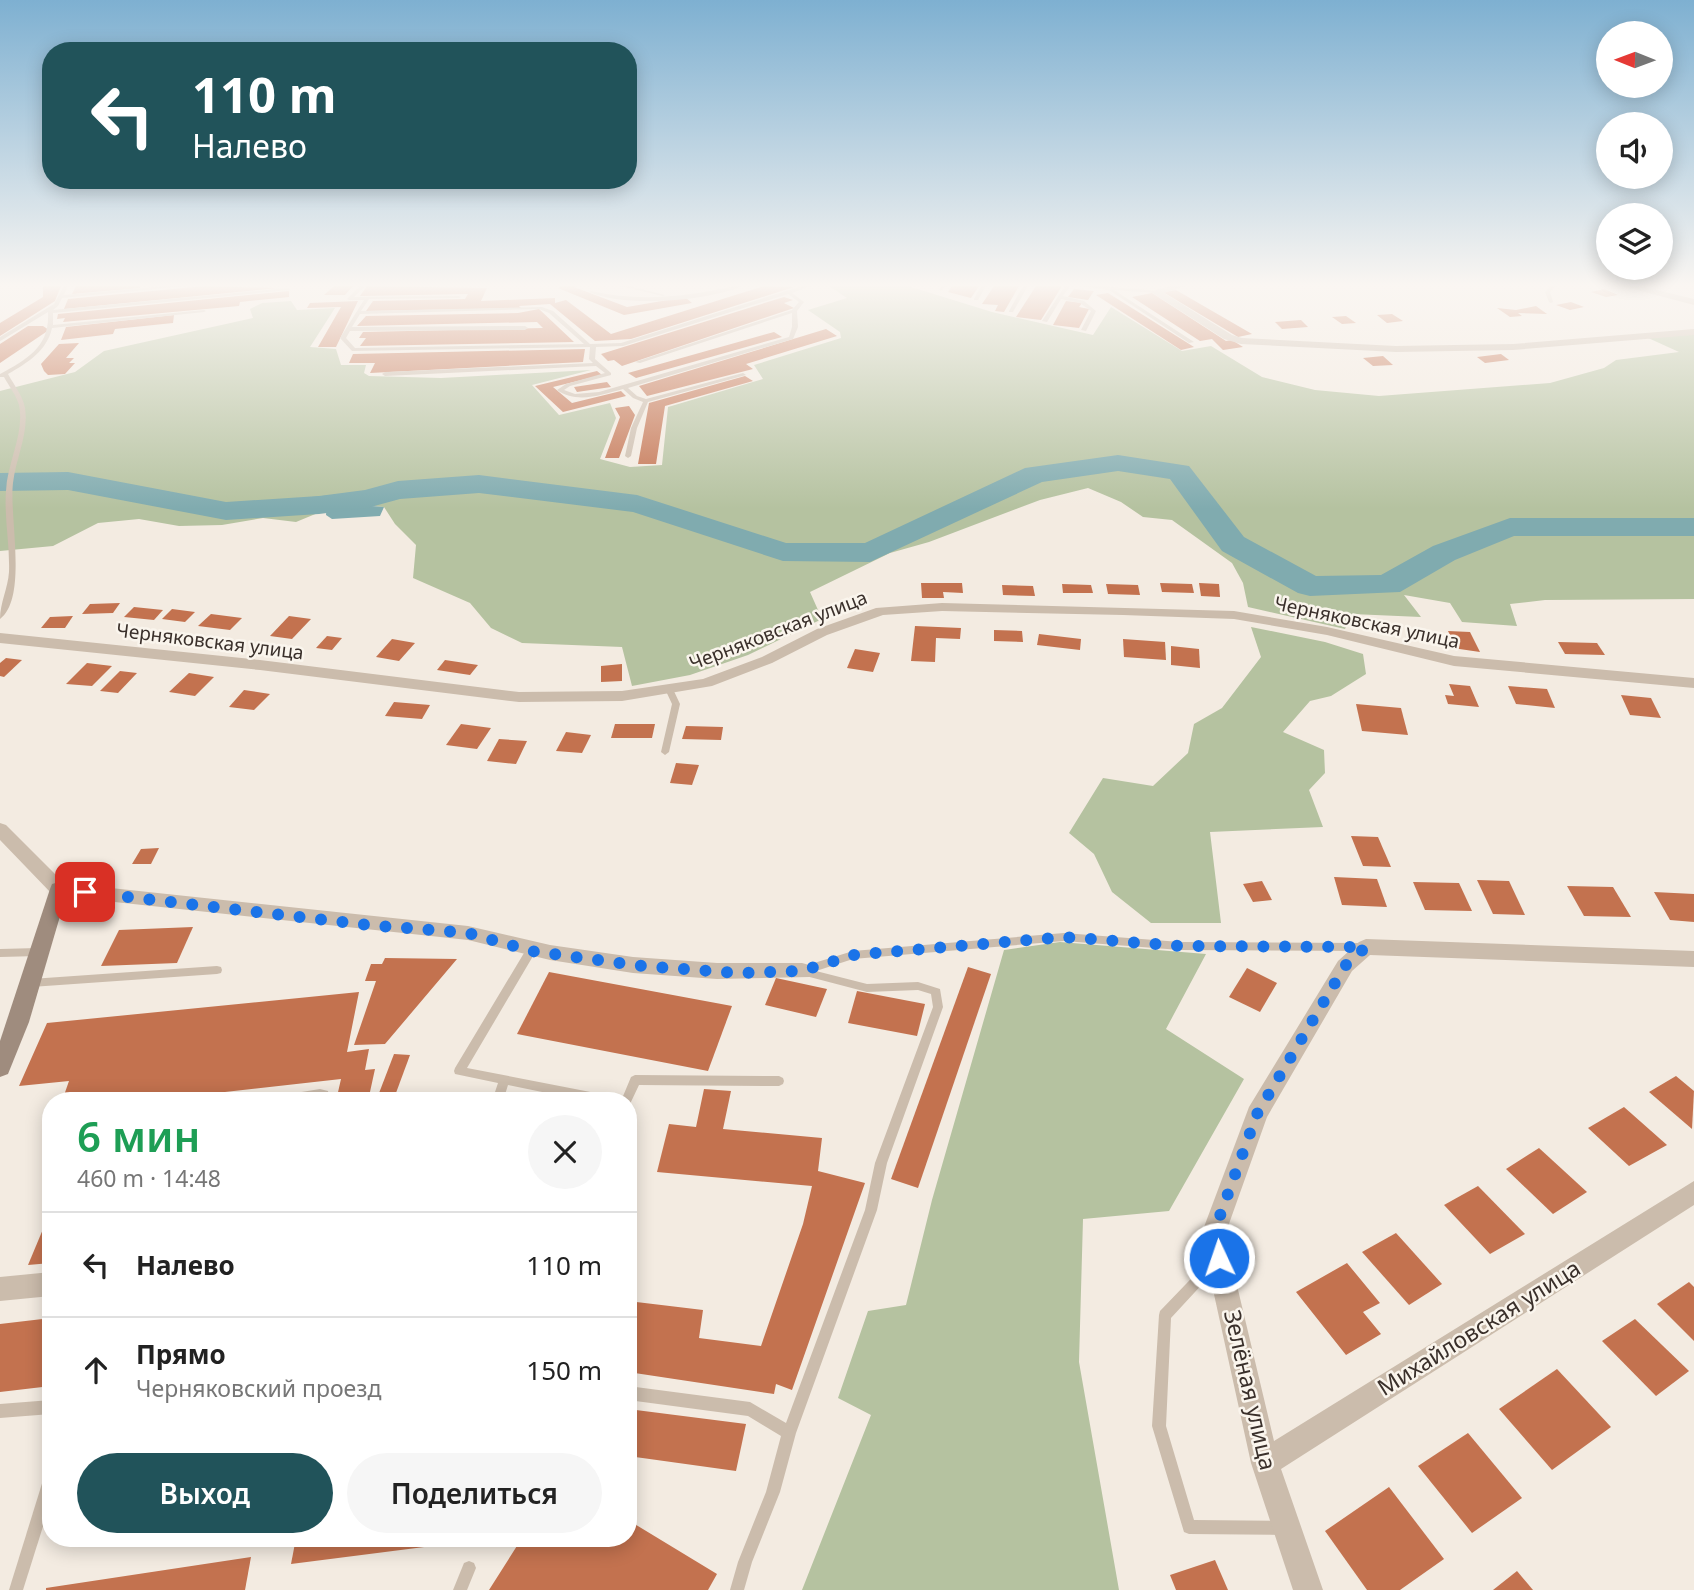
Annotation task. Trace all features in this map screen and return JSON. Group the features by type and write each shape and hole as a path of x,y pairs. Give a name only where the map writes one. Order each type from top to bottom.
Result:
{"street":[{"name":"Черняковская улица","path":"0,638 247,663 519,697 622,696 706,683 767,660 822,632 881,611 942,607 1234,615 1327,631 1454,661 1694,683"},
{"path":"0,830 59,889 368,925 468,933 531,951 642,966 710,971 802,971"},
{"path":"0,1068 59,889"},
{"path":"1366,947 1694,959"},
{"name":"Зелёная улица","path":"1308,1590 1265,1463 1213,1235 1257,1114 1345,966 1366,947"},
{"name":"Михайловская улица","path":"1265,1463 1694,1192"},
{"path":"0,1289 42,1285"}],"lane":[{"path":"0,617 8,594 14,555 8,516 8,490 22,426 22,405 3,375 28,360"},
{"path":"593,360 609,374 568,385 560,390 568,396 588,396 715,360"},
{"path":"638,362 644,360"},
{"path":"385,374 597,364"},
{"path":"624,387 635,397 646,401 743,375"},
{"path":"628,456 634,428 646,401"},
{"path":"665,752 676,704 669,689"},
{"path":"802,971 853,955 1064,937 1180,946 1366,947"},
{"path":"0,953 38,951"},
{"path":"531,951 459,1071 566,1092"},
{"path":"29,983 217,970"},
{"path":"737,1590 745,1562 773,1492 789,1433 871,1210 881,1163 938,1007 936,992 918,986 867,988 827,980 802,971"},
{"path":"500,1092 505,1080"},
{"path":"630,1092 635,1080 779,1081"},
{"path":"1219,1258 1165,1315 1159,1426 1189,1527 1287,1528"},
{"path":"637,1395 750,1409 789,1433"},
{"path":"0,1412 42,1408"},
{"path":"16,1590 42,1506"},
{"path":"460,1590 469,1568"}],"green space":[{"path":"91,360 340,360 341,365 366,365 364,373 369,376 441,378 591,370 532,385 559,415 610,403 616,418 600,459 630,467 662,465 668,407 763,379 754,365 769,360 1234,360 1262,377 1315,390 1379,396 1550,383 1604,368 1616,360 1694,360 1694,599 1545,600 1510,604 1517,626 1462,622 1450,603 1404,595 1421,617 1352,614 1345,629 1248,607 1243,583 1232,563 1172,520 1143,517 1121,502 1088,488 1040,500 929,542 890,553 810,592 822,619 748,655 690,675 632,686 622,647 522,643 491,628 470,603 413,578 416,545 395,524 384,507 372,506 365,496 352,493 328,502 325,510 296,522 263,518 222,525 179,526 139,519 98,523 53,546 0,551 0,391 75,372"},
{"path":"1251,627 1325,642 1363,654 1366,674 1331,696 1310,701 1283,732 1324,750 1325,773 1309,790 1323,827 1210,832 1221,923 1151,923 1112,892 1094,854 1069,833 1103,778 1153,786 1188,753 1194,724 1222,708 1261,657"},
{"path":"1060,942 1206,954 1166,1029 1244,1079 1169,1211 1083,1219 1079,1362 1119,1590 802,1590 871,1415 838,1398 868,1311 906,1305 932,1200 1004,950"}],"water":[{"path":"352,493 365,496 372,506 384,507 380,516 332,519 326,515 327,502 293,509 289,505 312,497"}],"building":[{"path":"44,360 72,360 69,363 75,363 65,374 48,375 41,364"},
{"path":"350,360 583,360 370,373 375,363 349,363"},
{"path":"614,360 639,360 622,366"},
{"path":"674,360 699,360 636,378 628,373"},
{"path":"724,360 758,360 746,364 753,369 647,396 639,386"},
{"path":"1366,360 1388,360 1393,365 1373,366"},
{"path":"1481,360 1507,360 1485,363"},
{"path":"597,371 602,375 553,387 572,403 621,391 626,396 563,412 535,386"},
{"path":"745,376 753,381 665,406 656,464 638,464 649,403"},
{"path":"607,382 611,387 577,392 574,387"},
{"path":"629,406 635,415 619,458 605,458 620,417 615,408"},
{"path":"921,583 962,583 963,593 943,592 944,598 922,598"},
{"path":"1160,583 1192,584 1194,593 1162,592"},
{"path":"1199,583 1219,584 1220,597 1201,596"},
{"path":"1062,584 1091,585 1093,593 1063,593"},
{"path":"1106,584 1138,585 1140,595 1108,594"},
{"path":"1002,585 1033,586 1035,596 1003,595"},
{"path":"120,603 113,613 82,614 90,604"},
{"path":"134,607 163,610 154,620 124,617"},
{"path":"172,609 195,612 185,622 162,619"},
{"path":"211,614 242,618 230,630 198,626"},
{"path":"73,616 65,628 41,628 50,617"},
{"path":"289,616 311,619 292,639 270,636"},
{"path":"915,626 961,628 960,639 936,638 935,662 911,661"},
{"path":"994,630 1022,631 1023,642 994,641"},
{"path":"1448,631 1470,632 1480,652 1439,646 1434,636 1451,637"},
{"path":"1039,634 1081,639 1080,650 1037,645"},
{"path":"327,636 342,638 332,650 316,648"},
{"path":"392,639 415,643 399,661 376,657"},
{"path":"1123,639 1165,642 1166,660 1124,657"},
{"path":"1558,642 1597,643 1605,655 1565,654"},
{"path":"1171,646 1199,649 1200,668 1171,665"},
{"path":"855,649 880,653 873,672 847,668"},
{"path":"6,658 22,660 4,677 0,676 0,663"},
{"path":"445,660 478,665 470,675 437,670"},
{"path":"87,663 112,666 92,686 66,684"},
{"path":"622,664 622,681 601,682 601,666"},
{"path":"120,671 137,673 118,693 100,691"},
{"path":"189,673 214,677 195,696 169,692"},
{"path":"1449,684 1470,686 1479,707 1448,704 1445,695 1454,696"},
{"path":"1508,686 1547,689 1555,708 1516,704"},
{"path":"244,690 270,694 254,710 229,707"},
{"path":"1621,695 1651,698 1661,718 1630,715"},
{"path":"394,702 430,705 422,719 385,716"},
{"path":"1356,704 1401,708 1408,735 1362,731"},
{"path":"461,724 491,728 477,749 446,745"},
{"path":"615,724 655,724 652,738 611,738"},
{"path":"686,726 723,727 721,740 682,739"},
{"path":"566,732 591,735 582,753 556,751"},
{"path":"499,739 527,741 516,764 487,761"},
{"path":"676,763 699,765 692,785 670,783"},
{"path":"1351,836 1378,837 1391,867 1363,866"},
{"path":"159,848 151,864 132,864 141,849"},
{"path":"1334,877 1377,879 1387,907 1342,905"},
{"path":"1477,880 1509,881 1525,915 1493,914"},
{"path":"1262,881 1272,900 1253,902 1243,884"},
{"path":"1413,882 1459,883 1472,911 1425,910"},
{"path":"1567,886 1613,887 1631,917 1584,916"},
{"path":"1654,892 1694,894 1694,922 1670,920"},
{"path":"193,927 177,963 101,966 119,930"},
{"path":"385,958 457,959 385,1044 354,1045 376,981 365,981 371,964 382,964"},
{"path":"968,967 991,974 918,1188 891,1179"},
{"path":"1247,968 1277,983 1260,1012 1229,997"},
{"path":"549,972 732,1006 708,1071 517,1034"},
{"path":"776,978 827,989 816,1017 765,1005"},
{"path":"857,991 925,1004 917,1036 848,1023"},
{"path":"359,992 347,1052 369,1049 365,1070 375,1069 370,1092 338,1092 341,1079 225,1092 65,1092 69,1081 19,1086 47,1023"},
{"path":"394,1054 410,1055 396,1092 379,1092"},
{"path":"1676,1076 1694,1091 1692,1129 1649,1092"},
{"path":"704,1089 731,1091 723,1129 822,1138 818,1171 865,1183 792,1390 776,1384 774,1394 637,1373 637,1302 703,1310 699,1338 761,1346 803,1224 812,1186 657,1172 669,1124 696,1127"},
{"path":"1624,1107 1667,1145 1629,1166 1588,1128"},
{"path":"1539,1148 1587,1192 1553,1214 1506,1169"},
{"path":"1478,1186 1525,1234 1490,1254 1444,1205"},
{"path":"42,1232 42,1264 28,1265"},
{"path":"1396,1233 1442,1284 1409,1305 1362,1252"},
{"path":"1347,1263 1380,1303 1363,1312 1381,1334 1346,1355 1296,1292"},
{"path":"1689,1282 1694,1287 1694,1341 1657,1304"},
{"path":"42,1319 42,1387 0,1392 0,1324"},
{"path":"1635,1319 1689,1371 1656,1396 1602,1341"},
{"path":"1557,1369 1611,1427 1552,1470 1499,1409"},
{"path":"637,1410 746,1424 736,1471 637,1457"},
{"path":"1468,1433 1522,1498 1472,1533 1418,1466"},
{"path":"1389,1487 1444,1559 1400,1590 1367,1590 1325,1531"},
{"path":"637,1525 717,1574 708,1590 489,1590 516,1547 637,1547"},
{"path":"294,1547 424,1547 291,1564"},
{"path":"251,1557 245,1590 46,1590 46,1588"},
{"path":"1215,1560 1228,1590 1176,1590 1170,1575"},
{"path":"1517,1571 1533,1590 1493,1590"}],"waterway":[{"path":"0,482 68,481 226,511 319,505 367,499 398,490 479,484 637,504 783,552 870,553 1035,474 1118,463 1179,472 1233,544 1310,586 1388,585 1444,553 1510,527 1694,527"}],"route":[{"path":"85,892 368,925 468,933 531,951 642,966 738,973 802,971 853,955 938,950 1064,937 1180,946 1366,947 1345,966 1257,1114 1213,1235 1219,1258"}]}
